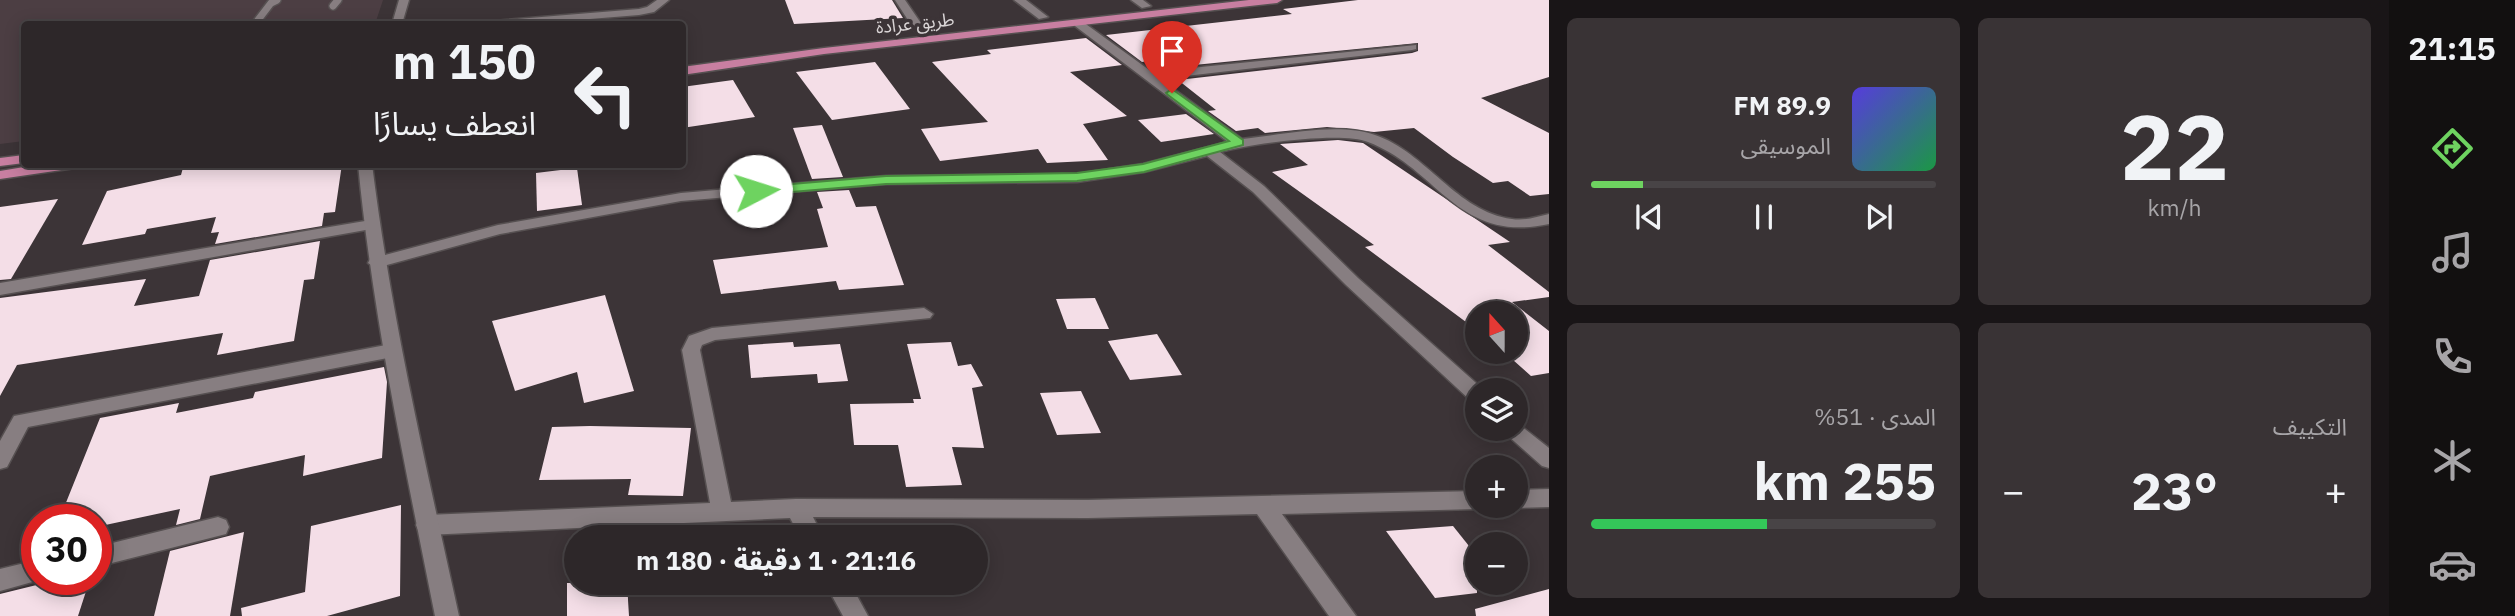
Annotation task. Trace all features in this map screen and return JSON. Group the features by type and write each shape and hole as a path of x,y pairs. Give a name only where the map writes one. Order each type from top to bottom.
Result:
{"main road":[{"name":"طريق عرادة","path":"686,61 1141,3 1202,0"},
{"name":"طريق عرادة","path":"686,70 824,51 1277,0"},
{"path":"0,162 21,159"},
{"path":"0,175 48,168"}],"street":[{"path":"398,21 404,0"},
{"path":"530,21 639,12 650,10 664,0"},
{"path":"900,0 921,32"},
{"path":"1019,0 1043,17"},
{"path":"1079,24 1239,143"},
{"path":"1150,76 1412,47"},
{"path":"376,263 498,230 681,197 886,180 1077,177 1144,168 1239,143 1349,133 1364,134 1386,143 1471,208 1493,218 1505,223 1524,224 1549,219"},
{"path":"1208,150 1237,170 1336,266 1465,384"},
{"path":"365,168 376,263 391,351 447,616"},
{"path":"0,289 371,225"},
{"path":"722,510 691,351 695,341 712,334 924,314"},
{"path":"0,424 391,351"},
{"path":"0,461 21,421"},
{"path":"1528,441 1549,460"},
{"path":"1528,499 1549,498"},
{"path":"427,525 796,508 1088,509 1465,500"},
{"path":"1263,506 1344,616"},
{"path":"796,508 805,525"},
{"path":"112,552 218,527"},
{"path":"0,580 21,575"},
{"path":"844,595 856,616"}],"lane":[{"path":"257,21 271,3 277,0"}],"shaded area":[{"path":"0,0 383,0 376,21 21,21 21,141 0,144"}],"building":[{"path":"785,0 892,0 903,18 794,24"},
{"path":"1358,0 1549,0 1549,77 1481,98 1549,133 1549,194 1530,196 1508,181 1493,183 1414,128 1374,132 1327,127 1265,133 1258,128 1236,131 1208,111 1216,110 1178,80 1412,53 1418,51 1418,43 1164,68 1154,60 1142,62 1106,35 1292,14 1283,9"},
{"path":"1086,38 1122,65 1070,72 1127,116 1083,124 1108,160 1047,163 1038,149 940,161 921,129 988,122 932,62 991,54 987,50"},
{"path":"875,62 910,109 832,120 796,72"},
{"path":"733,80 755,117 686,127 686,86"},
{"path":"1186,114 1214,134 1161,142 1138,120"},
{"path":"822,125 843,177 812,179 793,128"},
{"path":"1338,140 1363,143 1510,242 1488,245 1549,292 1549,297 1519,301 1465,301 1465,321 1365,247 1374,245 1272,172 1308,165 1280,144"},
{"path":"183,168 341,168 335,212 324,213 322,226 215,244 219,232 211,233 216,217 147,229 145,234 82,245 107,191 181,175"},
{"path":"577,168 582,205 537,211 536,173"},
{"path":"849,190 856,207 876,206 904,285 839,290 836,281 721,294 713,260 828,247 817,209 823,208 817,192"},
{"path":"58,199 11,279 0,280 0,207"},
{"path":"320,241 314,279 304,280 294,341 217,355 223,333 17,365 0,396 0,298 146,279 134,306 199,296 210,260"},
{"path":"605,295 634,391 584,403 577,372 515,391 492,321"},
{"path":"1095,298 1109,329 1067,329 1056,299"},
{"path":"1528,315 1549,331 1549,373 1531,376 1518,364 1528,364"},
{"path":"1157,334 1182,375 1130,380 1108,341"},
{"path":"793,342 794,347 840,344 848,381 818,383 817,374 751,378 748,345"},
{"path":"951,342 958,366 971,364 983,386 972,388 984,448 952,447 962,485 906,487 898,445 854,445 850,404 914,403 913,399 921,399 907,344"},
{"path":"384,367 387,382 382,458 303,476 305,455 210,476 200,519 176,525 180,509 112,524 112,504 65,504 100,418 179,403 176,413 253,398 255,392"},
{"path":"1081,391 1101,433 1057,435 1040,393"},
{"path":"552,427 691,428 683,496 628,495 631,479 539,480"},
{"path":"401,505 400,596 327,616 242,616 241,608 305,592 311,526"},
{"path":"1453,526 1465,541 1465,594 1435,598 1386,531"},
{"path":"244,532 230,616 154,616 170,551"},
{"path":"21,589 21,595 85,595 78,616 0,616 0,594"},
{"path":"1549,589 1549,616 1476,616 1475,609"},
{"path":"567,595 628,595 629,616 567,616"}],"route":[{"path":"756,191 886,180 1028,180 1077,177 1144,168 1239,143 1172,93"}]}
